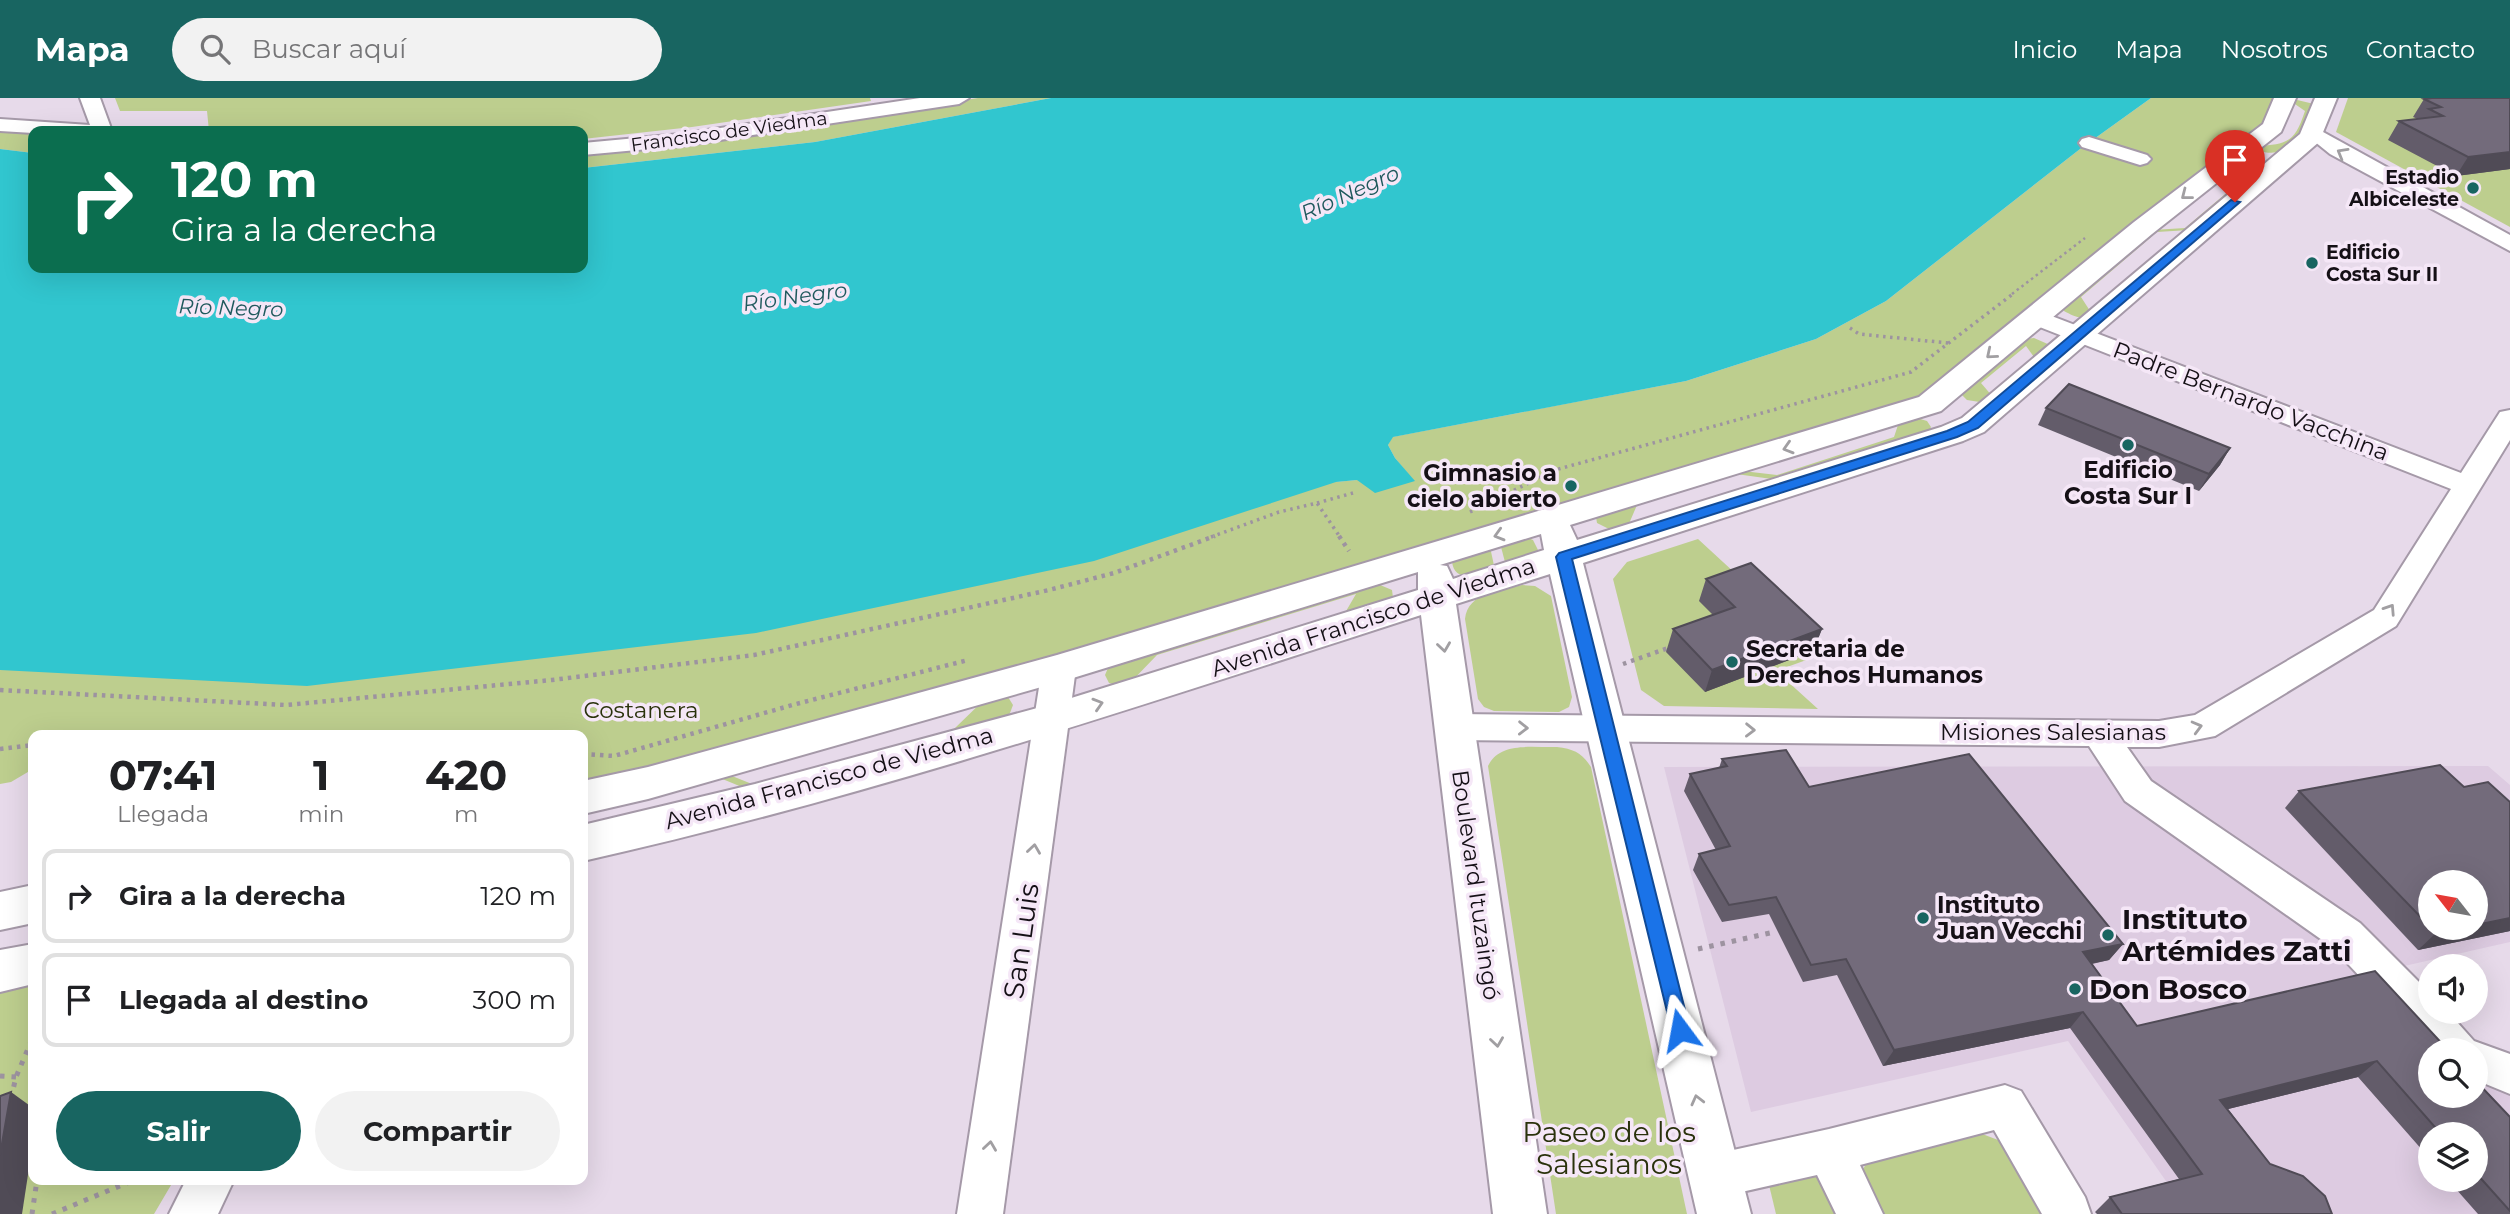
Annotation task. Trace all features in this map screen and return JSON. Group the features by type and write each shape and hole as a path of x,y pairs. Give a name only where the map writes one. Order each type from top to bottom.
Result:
{"main road":[{"name":"Avenida Francisco de Viedma","path":"588,842 755,801 1054,718 1434,577 1559,538 1930,404 2273,127 2285,98"},
{"name":"Avenida Francisco de Viedma","path":"1559,538 1939,438 1973,425 2082,335 2282,162 2319,107"},
{"path":"2243,151 2282,162"},
{"path":"1930,404 1973,425"},
{"path":"1559,538 1720,1195"},
{"name":"Avenida Francisco de Viedma","path":"588,796 648,783 1059,668 1434,577"},
{"name":"Boulevard Ituzaingó","path":"1434,577 1520,1214"},
{"path":"0,911 28,905"},
{"path":"0,971 28,965"}],"street":[{"path":"90,98 100,126"},
{"name":"Francisco de Viedma","path":"588,149 680,140 890,103 959,98"},
{"path":"2319,107 2337,150 2510,244"},
{"path":"0,125 28,127"},
{"path":"2089,143 2140,159"},
{"name":"Padre Bernardo Vacchina","path":"2036,317 2467,485"},
{"name":"Misiones Salesianas","path":"1455,727 2159,734 2203,727 2385,618 2510,418"},
{"name":"San Luis","path":"980,1214 1054,718 1059,668"},
{"path":"2099,734 2138,791 2346,934 2445,1038"},
{"path":"2488,1065 2510,1074"},
{"path":"1720,1195 1829,1151 2005,1106 2068,1214"},
{"path":"1829,1151 1860,1214"},
{"path":"192,1214 208,1185"}],"path":[{"path":"1469,512 1555,470 1911,372 2086,237"},
{"path":"1850,328 1859,334 1948,343"},
{"path":"0,690 286,705 552,680 754,655 1049,590 1114,573 1279,512 1353,493"},
{"path":"1317,503 1349,551"},
{"path":"1336,555 1360,548"},
{"path":"1593,675 1684,643"},
{"path":"588,754 614,756 796,704 975,658"},
{"path":"0,749 28,745"},
{"path":"1662,957 1770,933"},
{"path":"10,1103 16,1077 28,1049"},
{"path":"0,1076 16,1077"},
{"path":"32,1214 36,1185"},
{"path":"51,1214 122,1185"}],"shaded area":[{"name":"Instituto Artémides Zatti","path":"2488,766 2510,785 2510,942 2457,954 2418,954 2418,963 2391,969 2418,998 2418,1024 2443,1024 2456,1038 2418,1038 2418,1108 2488,1108 2488,1073 2510,1096 2510,1214 2189,1214 2068,1041 1751,1112 1664,767"}],"green space":[{"path":"115,98 870,98 871,101 692,127 588,138 588,126 208,126 207,111 120,111"},
{"path":"978,98 1051,98 815,142 588,167 588,153 677,145"},
{"name":"Costanera","path":"2151,98 2276,98 2266,124 1921,399 1059,658 647,773 588,785 588,730 28,730 28,772 11,782 0,784 0,606 1357,480 1414,481 1388,445 1392,437 1686,381 1816,339 1886,301 2080,149"},
{"path":"2348,98 2510,98 2510,227 2336,132"},
{"path":"2293,99 2314,104 2301,133 2295,141 2279,152 2258,150 2258,146 2284,142 2294,135 2305,111 2292,102"},
{"path":"0,131 28,133 28,152 0,149"},
{"path":"2248,157 2265,163 2265,167 2189,230 2157,232 2081,297 2092,314 2082,317 2064,311 2063,306 2153,230 2185,228 2250,173 2238,162"},
{"path":"2034,338 2050,345 2037,361 2026,346 1981,383 1993,397 1986,403 1967,400 1962,395 1962,389 2026,339"},
{"path":"1917,418 1927,421 1931,427 1928,432 1779,480 1736,474 1637,505 1628,526 1611,530 1597,523 1596,517 1600,512 1734,470 1777,475 1894,437 1900,419"},
{"path":"1524,536 1533,540 1539,552 1506,566 1500,543"},
{"path":"1698,539 1823,654 1776,671 1818,709 1664,706 1641,690 1613,579 1627,562"},
{"path":"1490,547 1495,570 1469,576 1457,573 1452,561"},
{"path":"1373,582 1392,590 1393,598 1385,605 1342,618 1356,594 1157,655 1128,685 1109,683 1105,675 1116,661"},
{"path":"1522,585 1535,586 1551,596 1572,697 1569,707 1559,712 1494,711 1484,707 1478,699 1465,619 1467,610 1472,603 1486,594"},
{"path":"998,694 1008,697 1013,705 1010,713 1000,723 754,792 720,778 588,811 588,805 646,793 722,772 757,786 954,729 988,696"},
{"name":"Paseo de los Salesianos","path":"1557,747 1577,752 1591,767 1687,1214 1556,1214 1488,766 1493,758 1509,749"},
{"path":"28,977 28,1185 171,1185 154,1214 0,1214 0,983"},
{"path":"1977,1132 2006,1143 2047,1214 1871,1214 1857,1181 1869,1158"},
{"path":"1818,1174 1848,1214 1776,1214 1769,1185"}],"water":[{"name":"Río Negro","path":"1051,98 2151,98 2080,149 1886,301 1816,339 1686,381 1393,437 1388,445 1395,458 1415,481 1375,493 1357,480 1336,482 1094,561 756,633 307,686 0,670 0,149 28,152 28,273 588,273 588,167 815,142"}],"building":[{"path":"2510,98 2510,152 2468,157 2399,121 2443,116 2429,109 2441,107 2424,99"},
{"path":"2069,384 2230,448 2209,474 2046,408"},
{"path":"1751,563 1822,629 1712,670 1673,629 1735,607 1706,579"},
{"path":"1786,750 1809,787 1969,754 2123,944 2083,952 2137,1026 2375,971 2418,1018 2418,1024 2424,1024 2437,1038 2418,1038 2418,1108 2377,1061 2220,1100 2270,1164 2303,1176 2325,1196 2332,1214 2122,1214 2110,1197 2202,1174 2083,1012 1894,1050 1846,959 1811,965 1776,897 1729,905 1699,854 1730,846 1690,774 1727,766 1722,759"},
{"path":"2440,765 2464,787 2488,782 2510,802 2510,918 2488,923 2488,870 2418,870 2418,915 2299,791"},
{"path":"11,1092 0,1155 0,1096"},
{"path":"2488,1094 2510,1117 2510,1211 2488,1186 2488,1122 2430,1122 2418,1108 2488,1108"}],"place":[{"name":"Estadio Albiceleste","path":"2473,188"},
{"name":"Edificio Costa Sur II","path":"2312,263"},
{"name":"Edificio Costa Sur I","path":"2128,445"},
{"name":"Gimnasio a cielo abierto","path":"1571,486"},
{"name":"Secretaria de Derechos Humanos","path":"1732,662"},
{"name":"Instituto Juan Vecchi","path":"1923,918"},
{"name":"Instituto Artémides Zatti","path":"2108,935"},
{"name":"Don Bosco","path":"2075,989"}],"route":[{"path":"1680,1030 1564,557 1952,434 1973,425 2082,335 2235,202"}]}
